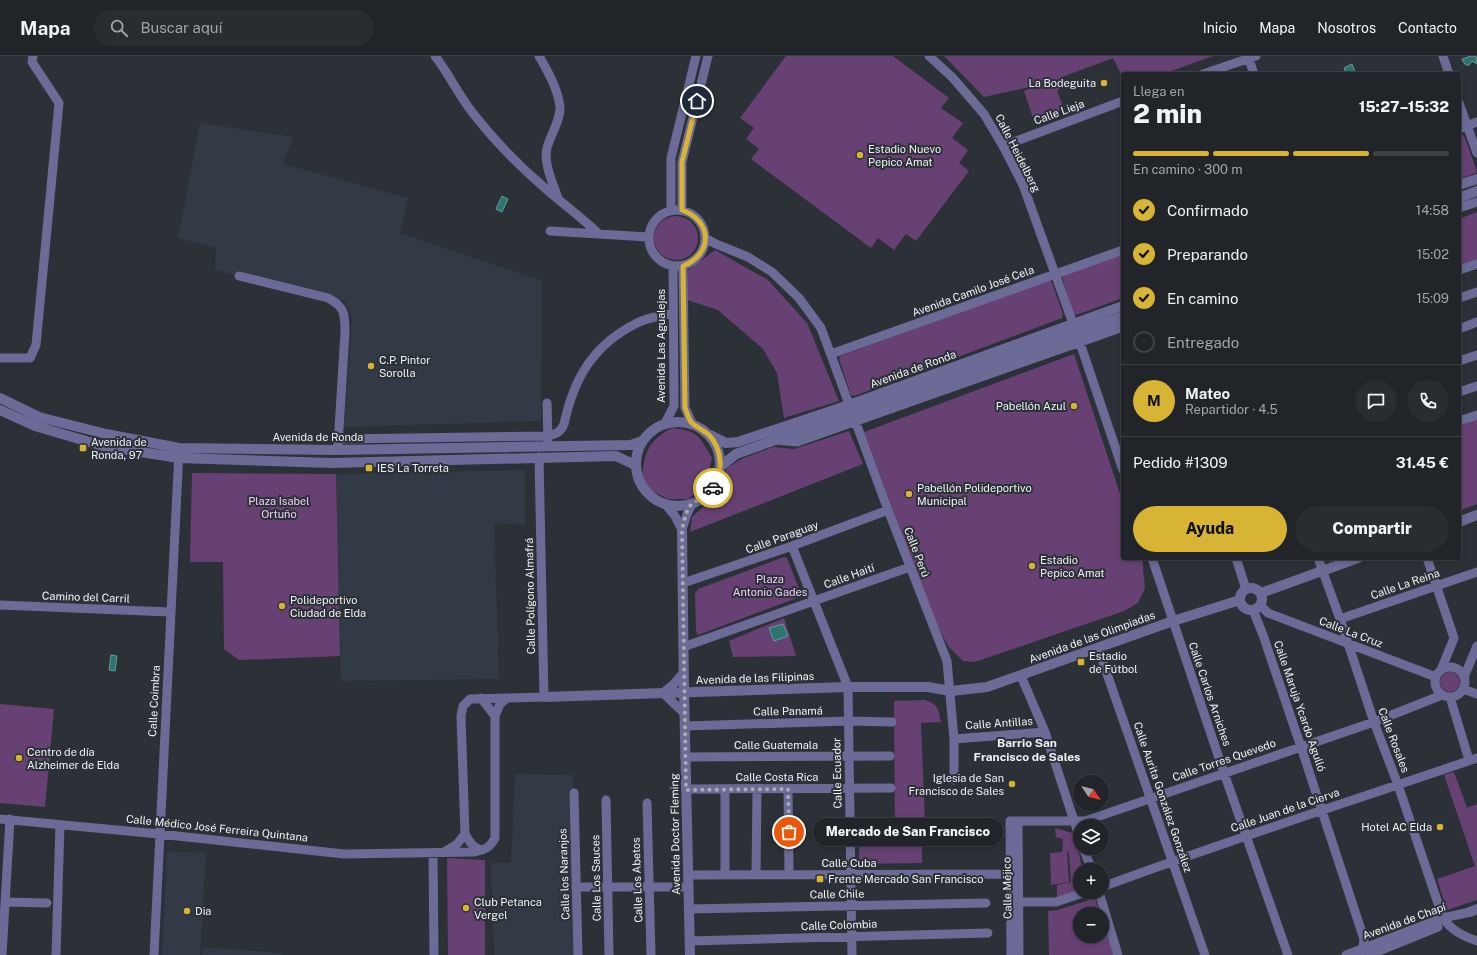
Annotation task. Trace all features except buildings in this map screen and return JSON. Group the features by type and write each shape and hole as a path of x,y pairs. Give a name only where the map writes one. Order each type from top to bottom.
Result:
{"street":[{"path":"435,56 472,111 518,164 599,234"},
{"path":"539,56 553,82 560,108 553,133 546,148 547,166 558,198"},
{"path":"671,210 671,158 696,56"},
{"path":"682,210 682,162 708,56"},
{"name":"Calle Heidelberg","path":"930,56 952,77 984,114 1003,146 1023,185 1078,338 1121,464"},
{"path":"1443,56 1448,72"},
{"path":"1209,72 1251,57 1254,72"},
{"path":"0,358 30,358 36,345 58,103 31,58"},
{"name":"Calle Lieja","path":"1003,146 1121,102"},
{"path":"1461,115 1463,127 1477,153"},
{"path":"1463,127 1477,122"},
{"path":"1461,184 1477,179"},
{"path":"1461,197 1477,191"},
{"path":"1461,207 1477,202"},
{"path":"671,210 682,210 690,213 702,224 705,232 703,250 691,263 678,267 665,265 652,253 648,237 650,228 655,220 662,214 671,210"},
{"path":"550,231 648,237"},
{"name":"Calle Perú","path":"705,238 748,257 781,278 799,298 821,328 888,510 947,662 954,739 954,780"},
{"name":"Avenida Camilo José Cela","path":"831,354 1121,251"},
{"path":"1461,269 1477,264"},
{"name":"Avenida Las Agualejas","path":"665,423 674,406 673,313 678,267"},
{"name":"Avenida Las Agualejas","path":"678,267 685,408 692,423"},
{"path":"239,276 328,298 338,304 342,309 346,332 338,445 548,436 557,433 562,430 577,382 589,361 608,342 638,322 673,313"},
{"path":"1461,297 1477,292"},
{"name":"Avenida de Ronda","path":"710,436 726,443 738,442 852,414 1073,324 1121,307"},
{"name":"Avenida de Ronda","path":"1078,338 1121,318"},
{"path":"1461,328 1477,322"},
{"name":"Avenida de Ronda","path":"721,466 736,454 775,440 1078,338 1121,327"},
{"path":"1461,360 1477,355"},
{"path":"1461,391 1477,386"},
{"name":"Avenida de Ronda","path":"0,398 39,417 179,453 338,445 548,447 631,446 642,440"},
{"path":"547,403 548,447"},
{"name":"Avenida de Ronda","path":"0,410 35,426 103,446 179,453 332,463 616,456 635,465"},
{"path":"1461,420 1477,415"},
{"path":"678,421 692,423 702,428 710,436 718,450 721,466 719,476 709,493 701,500 692,504 679,506 666,505 654,499 644,490 638,478 635,465 637,452 642,440 652,430 665,423 678,421"},
{"name":"Calle Coimbra","path":"154,955 179,453"},
{"name":"Calle Polígono Almafrá","path":"539,458 544,697"},
{"name":"Avenida Doctor Fleming","path":"690,955 684,713 682,530 692,504"},
{"name":"Avenida Doctor Fleming","path":"666,505 675,516 682,530"},
{"name":"Calle Paraguay","path":"683,584 792,546 888,510"},
{"path":"1461,521 1477,515"},
{"path":"792,546 848,687"},
{"name":"Calle Carlos Arniches","path":"1153,560 1224,773 1288,955"},
{"path":"1237,560 1246,589"},
{"name":"Calle Rosales","path":"1319,560 1374,722 1398,784 1445,921"},
{"path":"1261,593 1262,599 1257,608 1249,610 1242,607 1240,600 1241,593 1246,589 1252,588 1261,593 1353,560"},
{"path":"1428,560 1454,638 1438,674 1436,688 1446,696 1473,759"},
{"name":"Calle Haití","path":"683,647 910,567"},
{"name":"Calle La Reina","path":"1340,619 1477,572"},
{"name":"Avenida de las Olimpiadas","path":"848,687 928,687 950,691 987,687 1173,621 1240,600"},
{"name":"Camino del Carril","path":"0,605 170,612"},
{"name":"Calle La Cruz","path":"1257,608 1438,674"},
{"name":"Calle Maruja Ycardo Agulló","path":"1257,608 1263,635 1322,809 1368,953"},
{"path":"1446,696 1456,696 1463,689 1465,681 1464,677 1477,646"},
{"name":"Calle Aurita González González","path":"1098,648 1152,798 1172,861 1205,955"},
{"path":"1438,674 1447,667 1460,671 1464,677"},
{"path":"684,672 674,684 663,693 684,713"},
{"path":"1021,676 1045,732 1073,820"},
{"name":"Avenida de las Filipinas","path":"544,697 848,687"},
{"name":"Calle Ecuador","path":"848,687 852,955"},
{"path":"1463,689 1477,694"},
{"name":"Calle Torres Quevedo","path":"1091,819 1446,696"},
{"path":"481,850 474,848 471,845 465,834 463,706 470,699 544,697"},
{"path":"481,698 495,716"},
{"path":"434,955 433,853 474,852 486,849 491,845 495,838 495,716 500,704 507,698"},
{"name":"Calle Panamá","path":"685,726 848,721 892,722"},
{"name":"Calle Antillas","path":"954,739 1045,732"},
{"name":"Calle Guatemala","path":"685,757 890,756"},
{"name":"Calle Juan de la Cierva","path":"1109,884 1322,809 1473,759"},
{"name":"Calle Costa Rica","path":"686,790 891,788"},
{"path":"724,875 725,789"},
{"path":"756,875 757,789"},
{"path":"788,789 790,875"},
{"name":"Calle los Naranjos","path":"574,793 578,955"},
{"name":"Calle Los Sauces","path":"606,800 609,955"},
{"name":"Calle Los Abetos","path":"647,804 651,955"},
{"name":"Calle Médico José Ferreira Quintana","path":"0,819 344,854 433,853"},
{"path":"2,955 10,820"},
{"name":"Calle Torres Quevedo","path":"1014,821 1073,820"},
{"name":"Calle Méjico","path":"1011,955 1010,906 1014,875 1014,821"},
{"path":"56,955 60,825"},
{"path":"442,853 457,844 465,834"},
{"name":"Calle Cuba","path":"688,875 1014,875"},
{"name":"Calle Méjico","path":"1014,875 1019,902 1019,955"},
{"path":"576,887 688,886"},
{"path":"1010,906 1019,902 1056,902 1073,896"},
{"path":"1102,899 1118,955"},
{"path":"5,902 47,903"},
{"name":"Calle Chile","path":"689,909 986,902"},
{"name":"Avenida de Chapí","path":"1346,955 1368,953 1473,910"},
{"path":"1445,921 1454,931 1464,937 1477,941"},
{"name":"Calle Colombia","path":"690,941 988,933"}],"shaded area":[{"path":"1476,56 1477,64 1472,61 1469,65 1466,65 1462,59"},
{"path":"1352,64 1355,72 1345,72 1344,68"},
{"path":"200,123 293,137 283,164 408,198 400,233 542,281 541,421 344,427 352,319 345,301 215,270 216,248 178,238"},
{"path":"502,196 508,199 502,212 496,209"},
{"path":"525,470 525,525 494,523 499,679 341,681 336,474"},
{"path":"783,624 788,636 774,641 769,628"},
{"path":"111,655 117,656 115,671 109,670"},
{"path":"515,774 573,775 576,955 494,955 491,863 511,863"},
{"path":"167,851 206,853 200,955 162,955"},
{"path":"203,947 281,953 281,955 202,955"}],"green space":[{"name":"Estadio Nuevo Pepico Amat","path":"786,56 893,56 949,98 941,108 963,123 952,138 968,150 959,163 969,171 916,241 906,234 894,250 878,238 871,248 751,159 759,149 746,139 754,128 740,118"},
{"path":"944,56 1213,56 1169,72 1121,72 1121,74 1113,58 1062,77 1066,85 1057,91 1064,109 1033,118 1024,91 1039,85 984,97"},
{"path":"1461,134 1464,136 1477,171 1476,173 1461,178"},
{"path":"1477,212 1477,260 1461,265 1461,218"},
{"path":"672,216 680,216 692,222 698,234 698,242 692,254 680,260 672,260 660,254 654,242 654,234 660,222"},
{"path":"715,250 768,280 807,323 839,401 784,418 777,373 763,349 718,310 687,300 688,270"},
{"path":"1121,255 1121,299 1076,315 1073,313 1062,277 1063,275"},
{"path":"1050,280 1063,314 1062,318 854,396 851,395 839,359 840,356"},
{"path":"1074,354 1121,497 1121,560 1142,560 1145,588 1138,603 1124,611 975,662 963,661 948,646 931,612 864,432"},
{"path":"1477,419 1477,504 1461,510 1461,425"},
{"path":"672,428 688,431 697,436 704,444 712,458 705,487 688,499 668,499 652,491 642,479 644,462 652,443"},
{"path":"849,431 863,464 690,532 692,517 714,497 727,468 741,459 773,447 794,449"},
{"name":"Polideportivo Ciudad de Elda","path":"192,473 336,474 340,656 239,660 224,649 223,562 190,562"},
{"name":"Plaza Antonio Gades","path":"784,557 787,558 801,594 797,598 698,635 696,631 695,594 698,589"},
{"path":"784,618 796,656 733,657 729,641"},
{"path":"1446,672 1454,672 1460,678 1460,686 1454,692 1446,692 1440,686 1440,678"},
{"path":"925,700 937,708 941,722 921,723 925,823 895,823 894,701"},
{"path":"0,704 54,709 45,807 0,803"},
{"path":"1454,772 1467,808 1477,804 1477,900 1447,910 1437,879 1475,866 1444,775"},
{"path":"859,825 922,825 922,863 859,864"},
{"path":"1055,828 1073,833 1073,855 1080,855 1081,863 1073,863 1073,893 1057,899 1057,885 1071,882 1069,853 1067,852 1069,882 1051,885 1050,853 1062,852 1063,839 1056,837"},
{"name":"Club Petanca Vergel","path":"447,858 485,860 485,955 448,955"},
{"path":"1095,899 1098,907 1073,907 1073,943 1109,943 1109,938 1115,955 1049,955 1048,911 1058,910"}],"way so far":[{"path":"713,488 701,500 692,504 682,530 686,790 788,789 789,832"}],"place":[{"name":"La Bodeguita","path":"1104,83"},
{"name":"Estadio Nuevo Pepico Amat","path":"860,155"},
{"name":"C.P. Pintor Sorolla","path":"371,366"},
{"name":"Pabellón Azul","path":"1074,406"},
{"name":"Avenida de Ronda, 97","path":"83,448"},
{"name":"IES La Torreta","path":"369,468"},
{"name":"Pabellón Polideportivo Municipal","path":"909,494"},
{"name":"Estadio Pepico Amat","path":"1032,566"},
{"name":"Polideportivo Ciudad de Elda","path":"282,606"},
{"name":"Estadio de Fútbol","path":"1081,662"},
{"name":"Centro de día Alzheimer de Elda","path":"19,758"},
{"name":"Iglesia de San Francisco de Sales","path":"1012,784"},
{"name":"Hotel AC Elda","path":"1440,827"},
{"name":"Mercado de San Francisco","path":"789,832"},
{"name":"Frente Mercado San Francisco","path":"820,879"},
{"name":"Club Petanca Vergel","path":"466,908"},
{"name":"Dia","path":"187,911"}],"district":[{"name":"Barrio San Francisco de Sales","path":"1027,750"}],"route":[{"path":"697,101 682,162 682,210 690,213 702,224 705,232 705,241 703,250 698,257 691,263 683,266 685,408 692,423 702,428 716,444 720,455 721,466 719,476 713,488"}],"park label":[{"name":"Plaza Isabel Ortuño","path":"279,507"}]}
